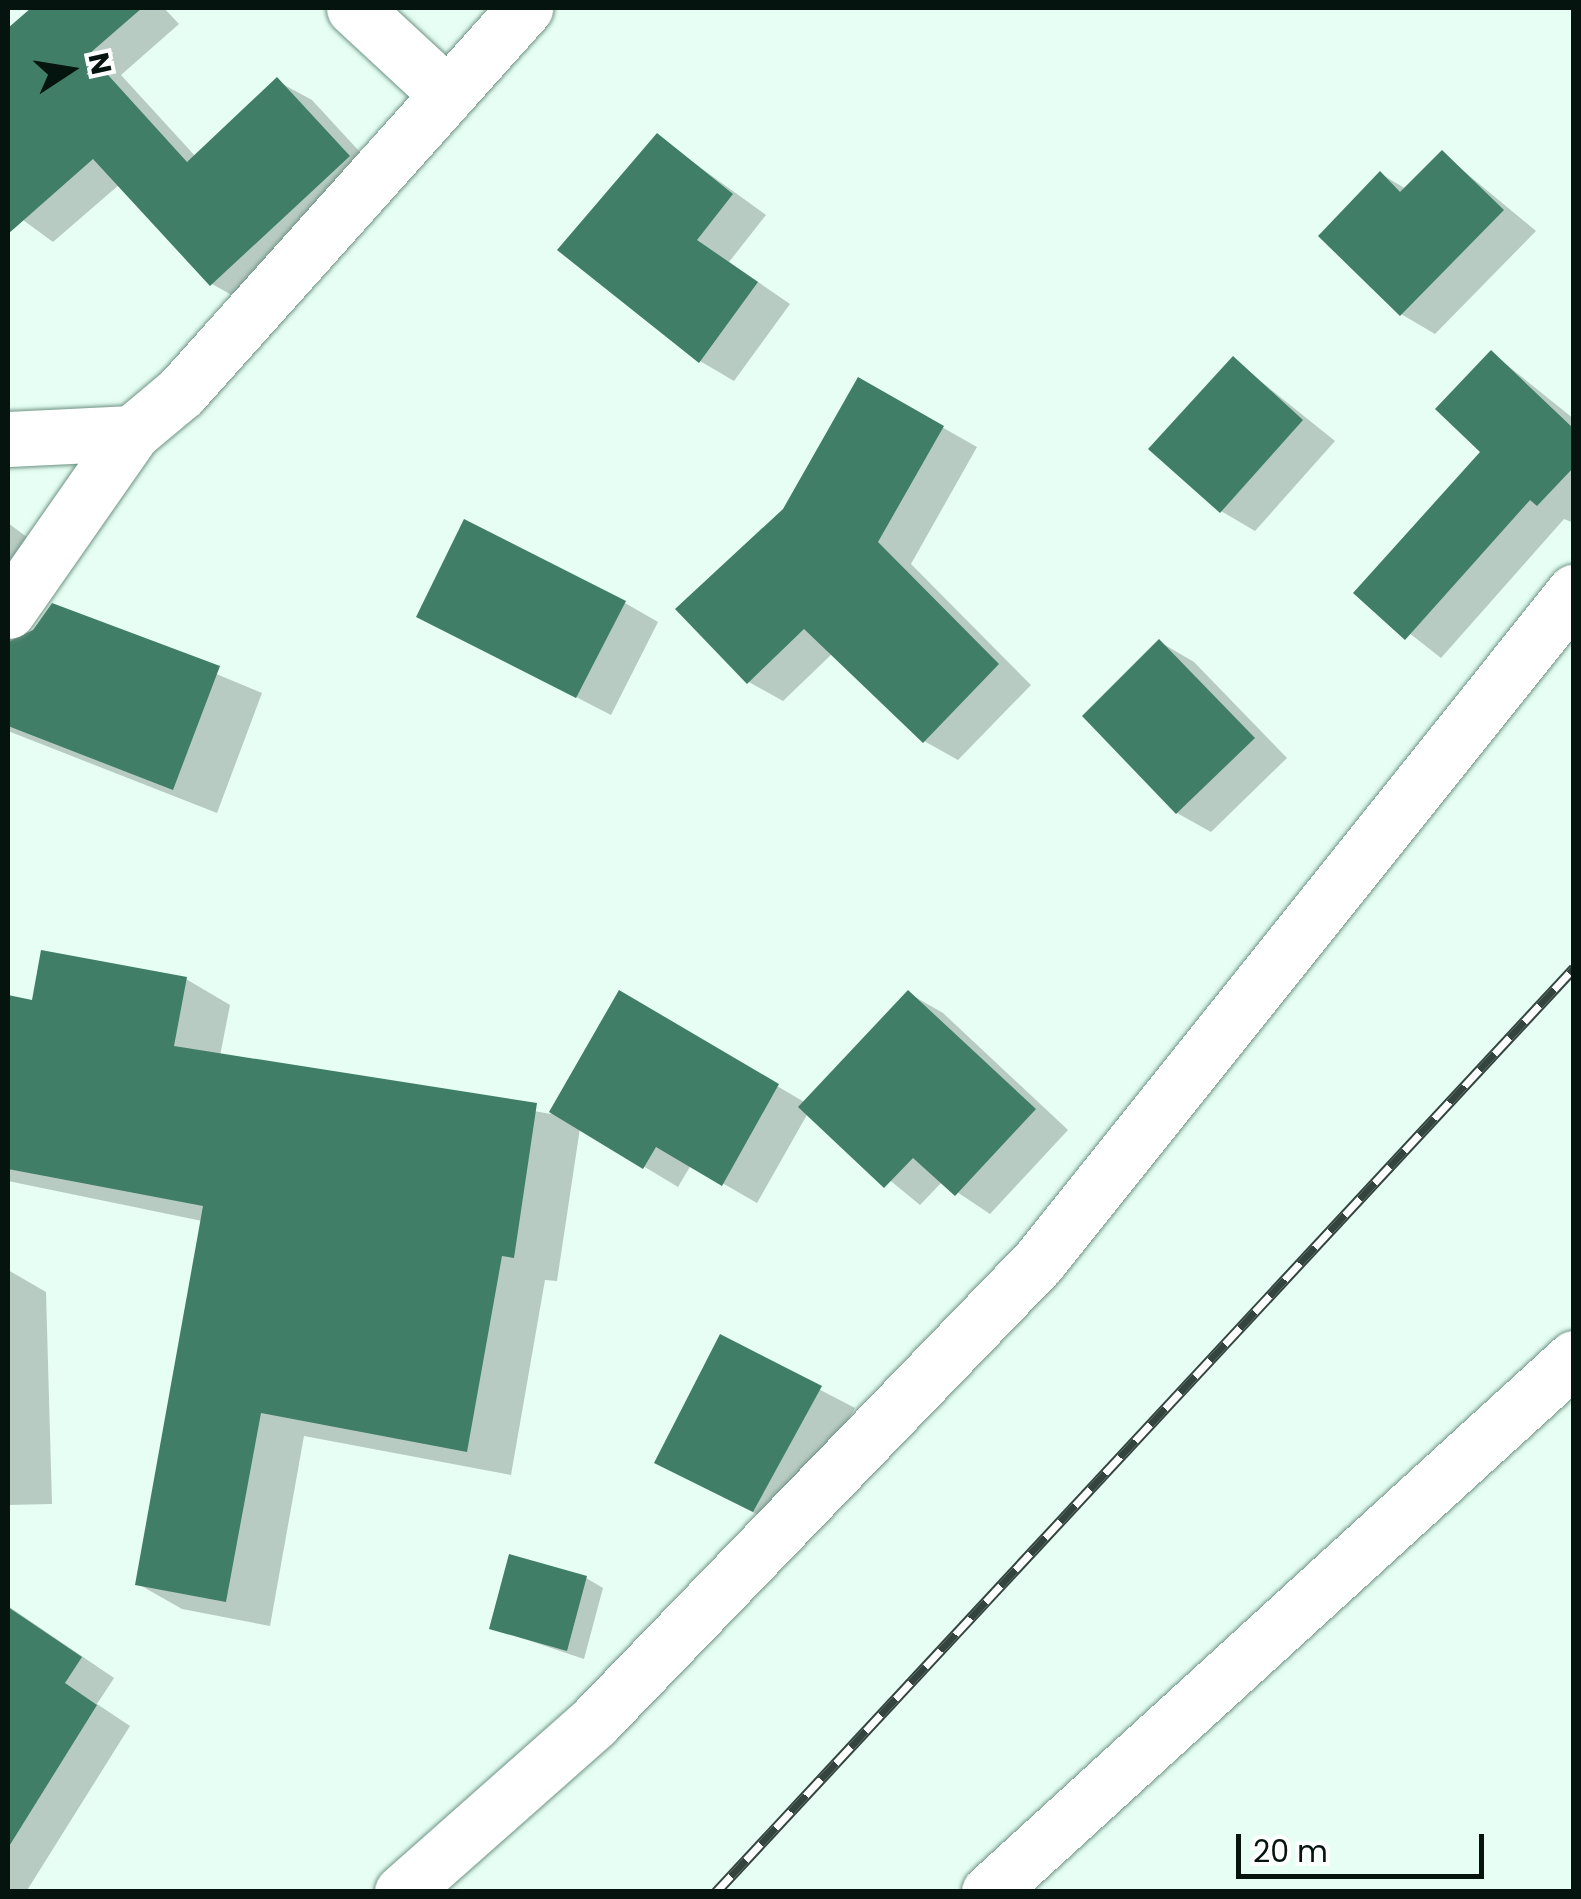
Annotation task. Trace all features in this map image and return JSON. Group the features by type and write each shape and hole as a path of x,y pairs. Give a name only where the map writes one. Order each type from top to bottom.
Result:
{"street":[{"path":"354,8 446,94"},
{"path":"8,611 132,434 181,392 526,8"},
{"path":"8,439 132,434"},
{"path":"402,1892 594,1722 1039,1261 1574,592"},
{"path":"989,1892 1574,1358"}],"building":[{"path":"31,8 142,8 89,54 187,162 277,77 350,156 210,286 93,159 8,234 8,28"},
{"path":"657,133 733,194 697,240 758,282 699,363 557,250"},
{"path":"1442,150 1504,210 1400,316 1318,236 1380,171 1400,192"},
{"path":"1491,350 1574,429 1574,467 1537,506 1530,500 1405,640 1353,593 1480,452 1435,409"},
{"path":"1233,356 1303,420 1220,513 1148,449"},
{"path":"858,377 944,426 878,542 999,664 923,743 804,629 747,684 675,609 783,509"},
{"path":"464,519 626,601 576,698 416,617"},
{"path":"52,603 220,666 173,790 8,726 8,642 33,630"},
{"path":"1159,639 1255,738 1176,814 1082,716"},
{"path":"41,950 187,977 174,1046 537,1103 514,1258 502,1256 467,1452 261,1413 226,1602 135,1585 203,1206 8,1169 8,995 32,1000"},
{"path":"619,990 779,1084 722,1186 656,1147 643,1169 549,1112"},
{"path":"908,990 1036,1109 955,1196 913,1158 884,1188 798,1107"},
{"path":"720,1334 822,1386 753,1512 654,1463"},
{"path":"509,1554 587,1576 567,1651 489,1629"},
{"path":"8,1607 82,1657 65,1683 97,1705 8,1848"}],"railway":[{"path":"716,1892 1574,968"}]}
